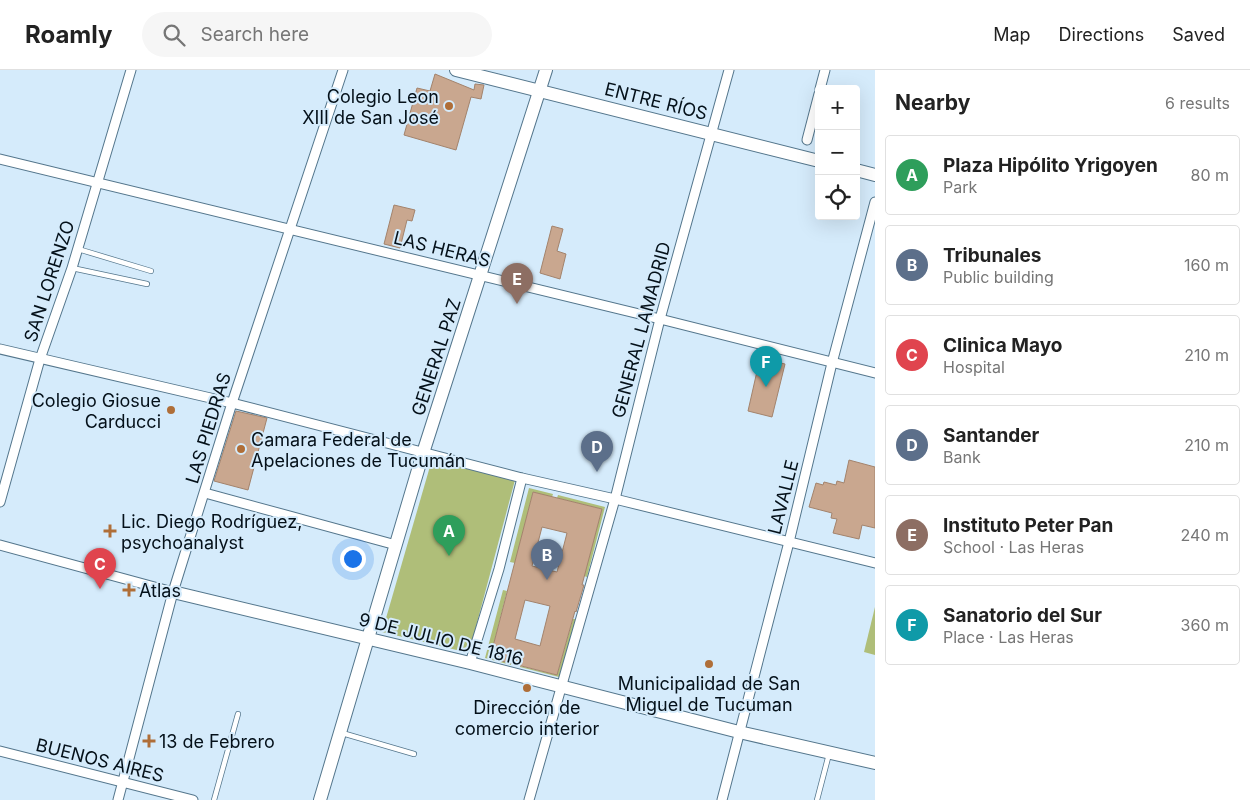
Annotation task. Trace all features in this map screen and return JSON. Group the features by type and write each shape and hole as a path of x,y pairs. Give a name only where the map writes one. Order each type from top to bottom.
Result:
{"street":[{"name":"SAN LORENZO","path":"0,502 40,359 78,249 131,70"},
{"name":"LAS PIEDRAS","path":"118,800 173,592 206,493 232,403 343,70"},
{"name":"ENTRE RÍOS","path":"456,70 815,160"},
{"name":"GENERAL PAZ","path":"320,800 423,452 546,70"},
{"name":"GENERAL LAMADRID","path":"529,800 615,499 660,319 729,70"},
{"path":"821,85 825,70"},
{"path":"807,140 815,109"},
{"name":"LAS HERAS","path":"0,158 875,373"},
{"path":"860,171 875,175"},
{"name":"LAVALLE","path":"722,800 789,542 832,363 875,202"},
{"path":"0,349 232,403 522,478 875,563"},
{"path":"470,664 499,569 522,478"},
{"path":"206,493 396,545"},
{"name":"9 DE JULIO DE 1816","path":"0,546 173,592 739,732 875,763"},
{"name":"BUENOS AIRES","path":"0,751 193,800"}],"lane":[{"path":"78,249 150,271"},
{"path":"72,268 148,284"},
{"path":"214,800 238,714"},
{"path":"341,732 414,754"},
{"path":"817,800 830,753"}],"green space":[{"path":"433,456 515,480 469,653 382,632"},
{"path":"529,488 553,494 552,497 533,492 515,563 510,562"},
{"path":"558,495 605,507 587,577 584,576 602,509 557,498"},
{"path":"503,590 507,591 490,658 511,663 511,665 485,658"},
{"path":"875,607 875,655 864,652"},
{"path":"573,619 576,619 559,677 520,667 557,675"}],"building":[{"path":"435,74 474,90 475,84 484,85 481,99 471,97 456,150 404,135 417,88 430,91"},
{"path":"394,205 415,210 412,221 407,220 400,248 384,244"},
{"path":"552,226 563,229 557,251 566,254 560,279 540,273"},
{"path":"760,358 785,364 772,417 748,411"},
{"name":"Camara Federal de Apelaciones de Tucumán","path":"236,411 267,418 248,490 214,481"},
{"path":"849,460 875,467 875,528 862,525 859,539 833,533 837,519 831,518 832,513 809,507 816,483 823,485 824,482 836,485 837,481 844,483"},
{"path":"533,492 602,509 582,585 584,585 557,675 490,658","holes":["542,527 567,533 557,572 532,566","525,600 550,606 540,646 515,639"]}],"place":[{"name":"Colegio Leon XIII de San José","path":"449,106"},
{"name":"Instituto Peter Pan","path":"517,304"},
{"name":"Sanatorio del Sur","path":"766,387"},
{"name":"Colegio Giosue Carducci","path":"171,410"},
{"name":"Camara Federal de Apelaciones de Tucumán","path":"241,449"},
{"name":"Santander","path":"597,472"},
{"name":"Lic. Diego Rodríguez, psychoanalyst","path":"110,531"},
{"name":"Plaza Hipólito Yrigoyen","path":"449,556"},
{"name":"Tribunales","path":"547,580"},
{"name":"Clinica Mayo","path":"100,589"},
{"name":"Atlas","path":"129,590"},
{"name":"Municipalidad de San Miguel de Tucuman","path":"709,664"},
{"name":"Dirección de comercio interior","path":"527,688"},
{"name":"13 de Febrero","path":"149,741"}]}
